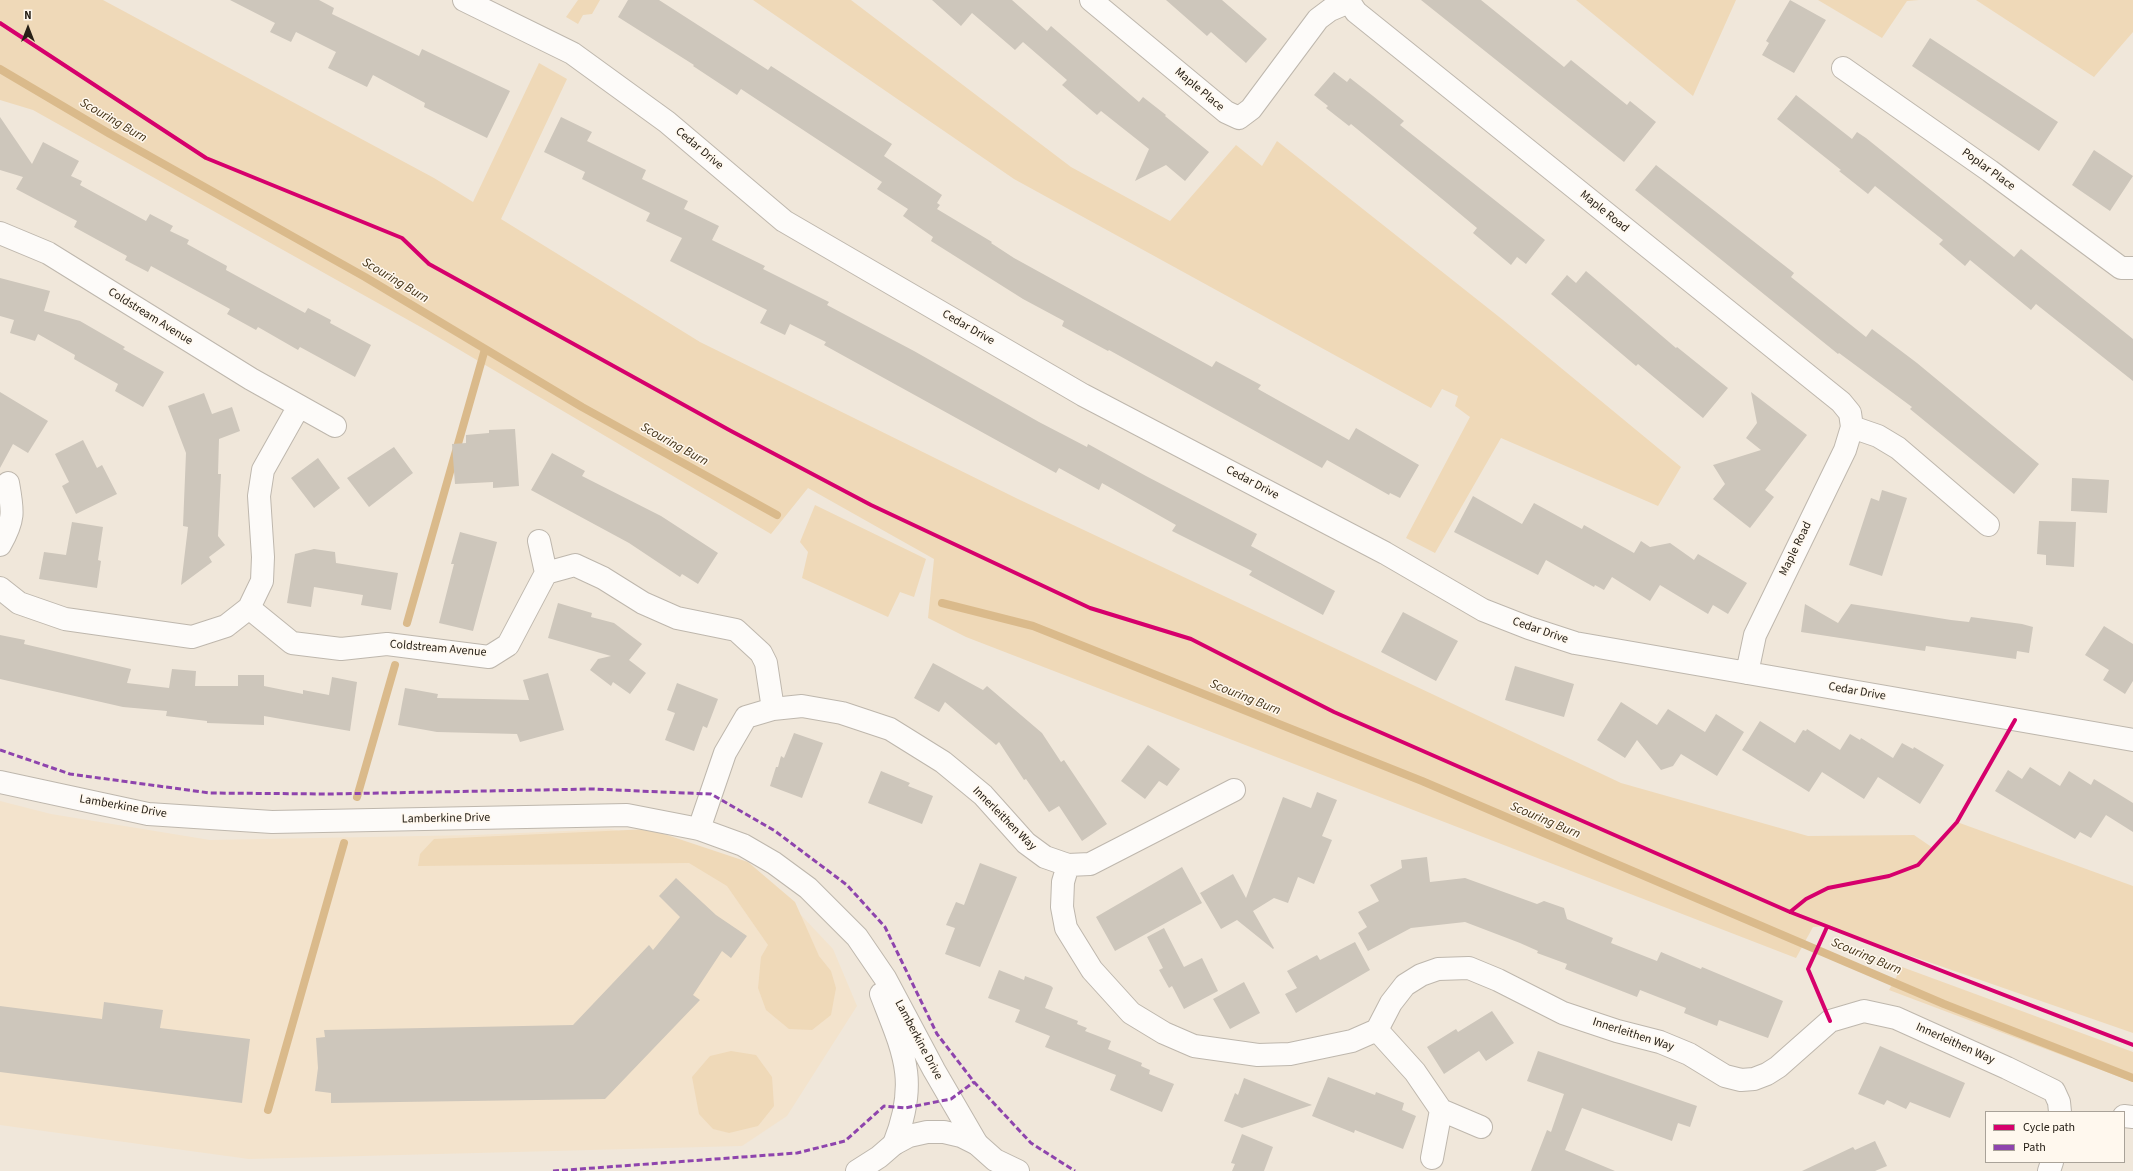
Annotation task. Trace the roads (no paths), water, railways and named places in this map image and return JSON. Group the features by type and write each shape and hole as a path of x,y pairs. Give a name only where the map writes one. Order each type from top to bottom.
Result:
{"street":[{"name":"Cedar Drive","path":"464,0 572,53 667,122 784,221 1083,395 1385,553 1483,610 1529,628 1575,643 2133,740"},
{"name":"Maple Place","path":"1091,0 1226,112 1239,118 1251,108 1318,19 1330,10 1349,1"},
{"name":"Maple Road","path":"1349,1 1356,12 1841,402 1850,413 1852,428 1846,450 1755,635 1747,673"},
{"name":"Poplar Place","path":"1843,68 1990,171 2121,268 2133,268"},
{"name":"Coldstream Avenue","path":"0,233 48,253 251,379 335,426"},
{"path":"0,588 19,603 65,619 192,637 226,626 249,608 262,581 263,557 259,496 263,470 299,406"},
{"path":"1852,428 1878,436 1898,448 1988,526"},
{"path":"0,545 8,532 13,512 8,482"},
{"path":"539,541 546,573 575,566 603,578 643,603 677,618 736,630 761,653 766,664 773,709"},
{"name":"Coldstream Avenue","path":"249,608 292,643 341,649 387,644 488,657 508,645 546,573"},
{"name":"Innerleithen Way","path":"699,828 725,753 746,717 773,709 802,706 842,713 899,733 943,762 983,795 1026,843 1045,857 1068,865 1090,864 1234,790"},
{"name":"Lamberkine Drive","path":"0,782 148,814 272,822 627,815 699,828 743,845 774,862 808,888 857,937 885,978 934,1070 977,1144"},
{"path":"1068,865 1063,882 1062,907 1066,928 1092,970 1131,1012 1164,1033 1194,1046 1258,1055 1290,1054 1322,1048 1352,1041 1377,1030 1415,1072 1441,1110 1481,1127"},
{"name":"Lamberkine Drive","path":"857,937 904,1054 908,1080 906,1104 902,1124 881,1157"},
{"name":"Innerleithen Way","path":"1377,1030 1392,1003 1405,985 1421,975 1438,969 1469,968 1498,980 1563,1012 1617,1031 1660,1042 1689,1054 1725,1076 1741,1080 1754,1079 1767,1074 1778,1067 1830,1021 1864,1011 1896,1018 2054,1091 2059,1102 2060,1111"},
{"path":"1432,1158 1441,1110"},
{"path":"857,1171 881,1157 909,1136 926,1132 944,1132 961,1136 977,1144 999,1165 1018,1171"}],"waterway":[{"name":"Scouring Burn","path":"0,69 110,134 365,277 582,407 777,515"},
{"path":"407,623 485,349"},
{"name":"Scouring Burn","path":"942,603 1033,626 1422,781 1944,1004 2133,1078"},
{"path":"357,797 395,665"},
{"path":"268,1110 344,843"}]}
